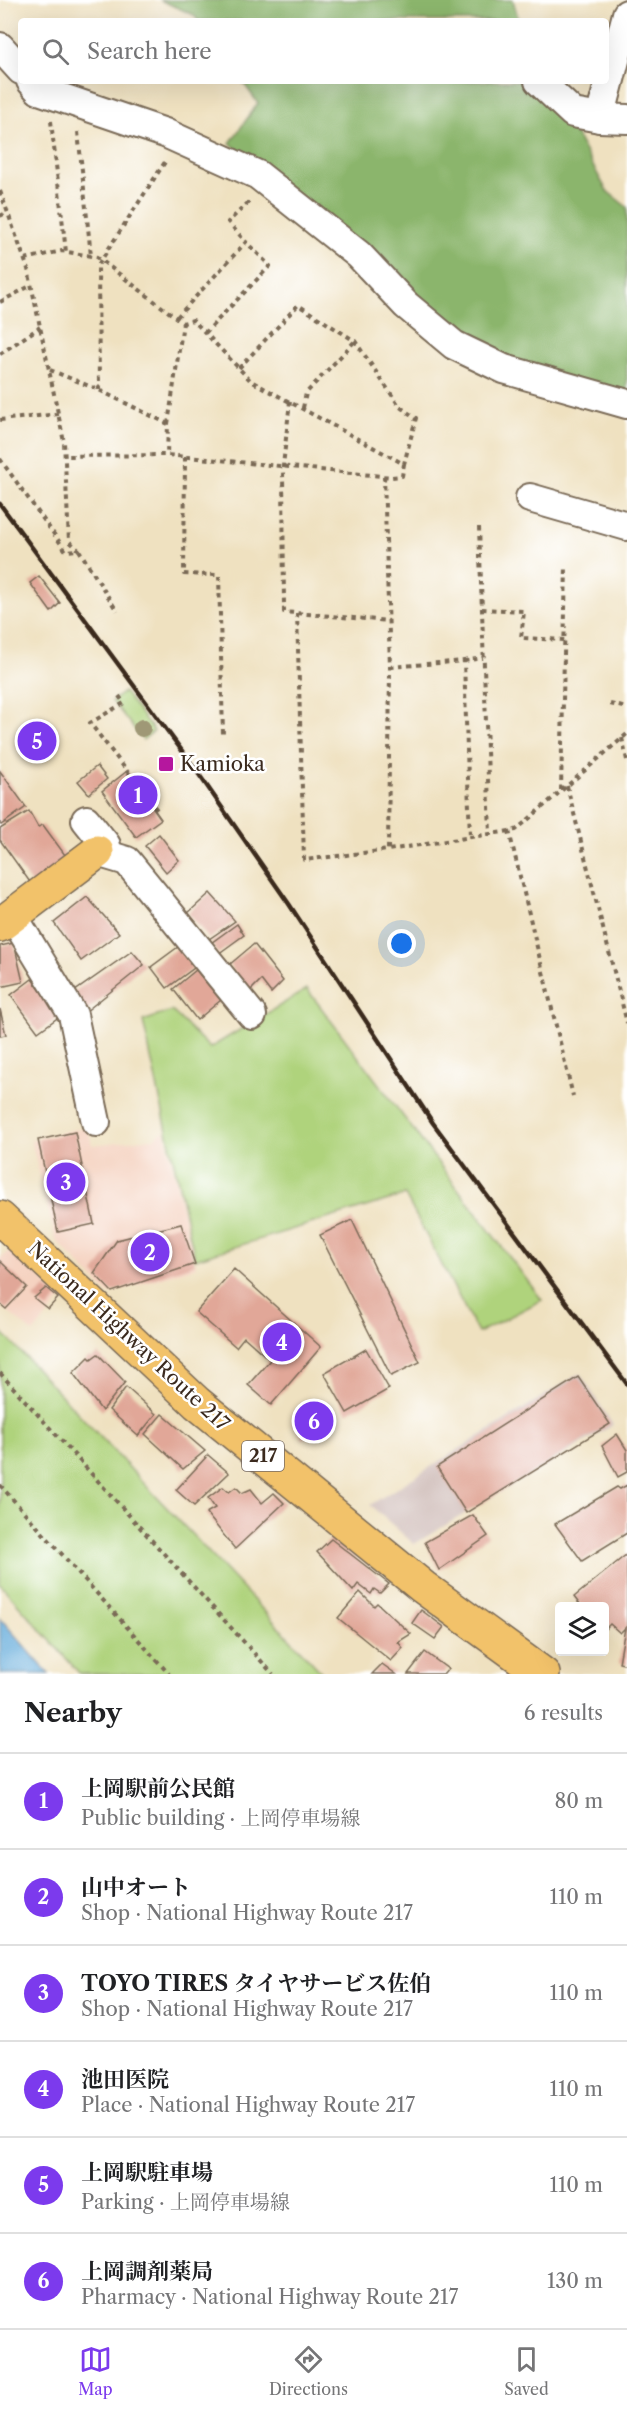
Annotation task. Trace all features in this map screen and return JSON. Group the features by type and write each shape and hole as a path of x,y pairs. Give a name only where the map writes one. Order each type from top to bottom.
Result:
{"main road":[{"path":"6,920 97,852"},
{"name":"National Highway Route 217","path":"0,1218 197,1403 423,1587 543,1674"}],"street":[{"path":"541,84 573,113 613,119 627,14"},
{"path":"0,47 18,67"},
{"path":"34,84 39,90 175,137 258,175 359,255 406,304 454,345 504,369 627,404"},
{"path":"530,498 627,526"},
{"path":"86,820 106,845 97,852"},
{"path":"97,852 127,861 252,1015"},
{"path":"6,920 73,1015 96,1122"}],"path":[{"path":"55,96 50,111 66,252"},
{"path":"86,106 78,130 91,256"},
{"path":"99,390 98,265 166,160 175,137"},
{"path":"0,191 32,285 58,414 65,456 69,541 79,550 117,611"},
{"path":"205,333 270,266 228,222 256,196"},
{"path":"0,216 8,212"},
{"path":"176,318 246,242"},
{"path":"25,259 66,252 101,260 183,323"},
{"path":"0,302 32,285"},
{"path":"65,456 185,457 402,476 416,418 400,408 355,341 298,305 239,368"},
{"path":"183,323 193,320 250,381 404,464"},
{"path":"166,456 168,424 183,323"},
{"path":"0,354 40,327"},
{"path":"303,408 306,393 355,341"},
{"path":"49,370 99,390 168,424"},
{"path":"290,401 283,466 284,612 389,621"},
{"path":"0,420 58,414"},
{"path":"185,457 184,574 219,574 223,735"},
{"path":"0,459 66,551 79,550"},
{"path":"384,476 390,667 388,850"},
{"path":"479,527 490,834"},
{"path":"561,791 566,566"},
{"path":"482,609 524,611 521,638 565,640"},
{"path":"297,613 304,860 388,850 516,830 627,734"},
{"path":"390,667 483,658"},
{"path":"464,661 470,838"},
{"path":"119,696 124,703 90,723 156,811"},
{"path":"610,704 627,708"},
{"path":"622,738 627,760"},
{"path":"567,786 627,1023"},
{"path":"509,831 573,1096"},
{"path":"0,1372 273,1674"},
{"path":"0,1485 169,1674"}],"shaded area":[{"path":"88,1126 92,1145 154,1138 164,1131 196,1267 108,1294 56,1240 31,1140"},
{"path":"15,1250 62,1299 33,1333 0,1305 0,1259 9,1251"},
{"path":"580,1373 613,1425 414,1544 370,1505"}],"green space":[{"path":"160,0 513,0 518,18 196,18"},
{"path":"244,84 548,84 607,191 627,207 627,396 508,361 458,336 230,143 258,103"},
{"path":"124,692 154,731 143,740 112,701"},
{"path":"307,989 542,1300 478,1333 405,1195 195,1259 143,1021 172,1011 210,1048"},
{"path":"0,1330 323,1674 80,1674 0,1584"}],"water":[{"path":"0,1618 49,1674 0,1674"}],"building":[{"path":"39,576 60,603 51,612 30,583"},
{"path":"97,766 107,779 89,794 78,781"},
{"path":"0,771 26,807 1,825 0,824"},
{"path":"127,771 161,819 136,837 102,791"},
{"path":"29,811 38,827 43,825 68,859 32,885 0,840 0,829"},
{"path":"159,834 179,860 166,872 145,846"},
{"path":"210,893 235,921 209,939 188,913"},
{"path":"87,897 119,933 81,961 54,923"},
{"path":"237,924 244,935 218,954 211,943"},
{"path":"14,943 23,982 0,987 0,946"},
{"path":"254,944 283,981 271,993 261,980 249,992 229,965"},
{"path":"178,947 194,968 167,988 151,967"},
{"path":"132,951 144,965 85,1012 71,994"},
{"path":"196,970 221,1000 197,1020 173,989"},
{"path":"32,979 60,1016 38,1032 11,995"},
{"path":"0,1009 6,1035 0,1036"},
{"path":"75,1132 94,1224 58,1232 38,1140"},
{"path":"352,1220 420,1362 391,1376 320,1235"},
{"path":"181,1224 195,1264 112,1292 94,1273 117,1240"},
{"path":"0,1261 27,1287 6,1309 0,1304"},
{"path":"234,1269 321,1347 271,1405 248,1385 270,1360 244,1337 236,1347 196,1312"},
{"path":"46,1288 58,1298 48,1309 34,1298"},
{"path":"366,1349 389,1389 347,1413 324,1373"},
{"path":"98,1354 125,1382 102,1411 73,1373 89,1357 91,1359"},
{"path":"578,1377 610,1424 466,1513 437,1467"},
{"path":"126,1387 156,1414 138,1436 109,1410"},
{"path":"326,1404 335,1419 303,1439 294,1423"},
{"path":"162,1414 205,1451 183,1469 145,1434"},
{"path":"617,1434 627,1450 627,1472 618,1477 602,1446"},
{"path":"208,1455 229,1473 194,1506 176,1490"},
{"path":"627,1485 627,1533 582,1561 555,1524 617,1487 620,1489"},
{"path":"223,1487 229,1492 236,1487 242,1493 251,1489 262,1503 274,1493 284,1503 235,1549 206,1513 215,1508 208,1498"},
{"path":"473,1515 488,1536 439,1570 425,1542"},
{"path":"331,1539 389,1584 380,1593 374,1589 371,1594 358,1584 353,1591 317,1552"},
{"path":"627,1554 627,1665 619,1663 625,1628 620,1633 609,1625 609,1602 578,1602 574,1597"},
{"path":"360,1592 374,1606 377,1603 411,1634 398,1642 403,1648 391,1661 338,1618"},
{"path":"421,1610 444,1627 435,1639 412,1623"},
{"path":"425,1652 448,1669 444,1674 408,1674"},
{"path":"382,1664 396,1674 372,1674"}],"railway":[{"path":"0,504 191,763 289,904 433,1123 627,1384"}],"place":[{"name":"上岡駅駐車場","path":"37,741"},
{"name":"Kamioka","path":"166,764"},
{"name":"上岡駅前公民館","path":"138,795"},
{"name":"TOYO TIRES タイヤサービス佐伯","path":"66,1182"},
{"name":"山中オート","path":"150,1252"},
{"name":"池田医院","path":"282,1342"},
{"name":"上岡調剤薬局","path":"314,1421"}]}
